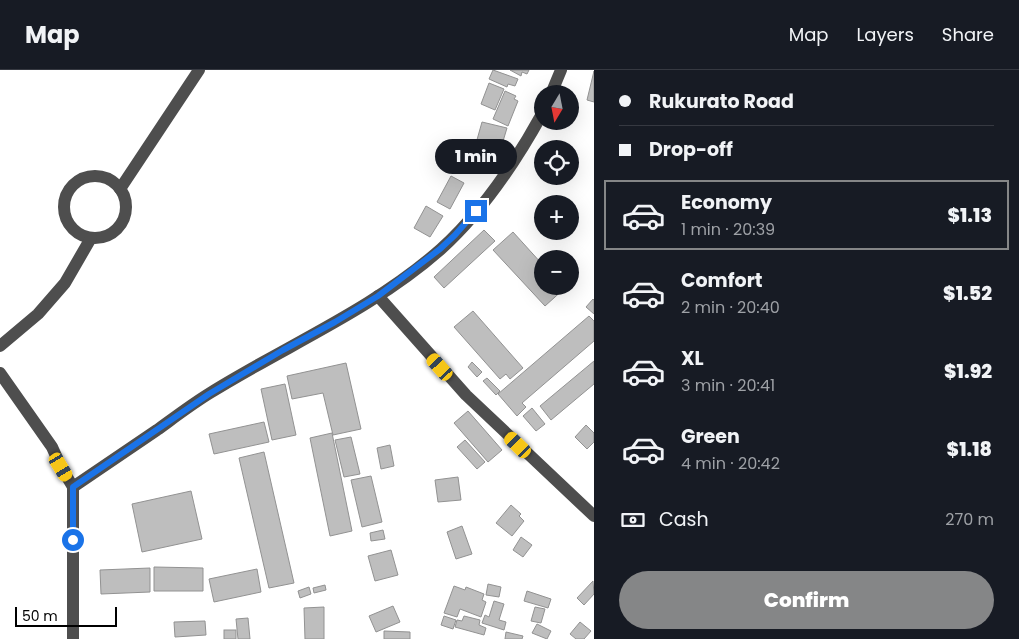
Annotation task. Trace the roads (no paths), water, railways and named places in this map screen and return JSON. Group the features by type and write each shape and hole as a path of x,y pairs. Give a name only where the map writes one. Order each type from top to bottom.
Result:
{"street":[{"path":"120,189 199,70"},
{"path":"555,85 561,70"},
{"path":"73,487 209,394 378,296 419,267 455,235 501,180 517,159 534,128"},
{"path":"91,176 102,177 112,181 120,189 125,200 126,212 122,223 114,232 103,237 91,238 78,233 69,224 64,211 66,198 72,186 91,176"},
{"path":"0,346 38,314 64,283 91,238"},
{"path":"378,296 466,395 594,516"},
{"path":"0,373 52,447 73,487 73,639"}]}
